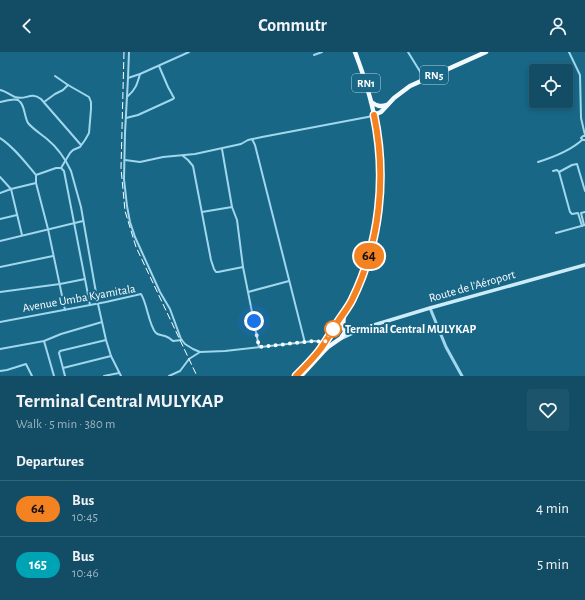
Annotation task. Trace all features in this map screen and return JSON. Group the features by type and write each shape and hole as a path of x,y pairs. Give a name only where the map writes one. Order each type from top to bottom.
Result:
{"highway":[{"name":"RN1","path":"296,376 318,352 352,298 361,279 370,252 376,226 380,198 380,150 371,102 364,77 354,52"},
{"name":"RN5","path":"374,115 381,112 405,89 486,52"},
{"path":"371,102 378,106 387,105"},
{"path":"377,130 381,112"},
{"name":"RN1","path":"341,338 345,334 343,323 345,311"},
{"path":"301,376 320,354 341,338"},
{"path":"326,340 328,343 334,343"}],"main road":[{"name":"Route de l'Aéroport","path":"341,338 364,328 430,308 585,265"},
{"name":"Route de l'Aéroport","path":"334,328 338,326 351,330 364,328"}],"street":[{"path":"128,52 125,195 130,222 138,243 170,309 182,340 193,350 200,352 326,340"},
{"path":"128,78 189,52"},
{"path":"314,55 322,52"},
{"path":"538,162 568,150 583,140 582,136 585,136 581,118 580,75 569,52"},
{"path":"410,53 425,79"},
{"path":"126,118 143,113 173,99 159,66"},
{"path":"128,96 134,91 140,74"},
{"path":"55,76 89,97 91,102 89,133 81,145 72,151 61,168"},
{"path":"44,102 68,85"},
{"path":"0,90 16,98 22,104 28,122 58,150 65,158 71,171 83,221 106,340 111,356 121,376"},
{"path":"0,102 34,95 44,102 81,145"},
{"path":"125,160 140,162 155,158 195,154 222,149 241,144 252,139 374,115"},
{"path":"0,138 13,149 36,175 36,183 48,229 65,310"},
{"path":"252,139 255,145 305,343"},
{"path":"222,149 232,207 237,220 243,267 259,347"},
{"path":"182,155 193,166 211,260 215,271 218,272 243,267"},
{"path":"553,171 557,170 559,172 575,163 577,164 585,191"},
{"path":"36,175 56,168 61,168"},
{"path":"61,168 64,171 90,305"},
{"path":"559,172 570,212 572,214 585,212"},
{"path":"0,177 11,188 22,235"},
{"path":"0,193 11,188 36,183"},
{"path":"202,212 232,207"},
{"path":"556,233 584,226 579,213"},
{"path":"0,219 17,215"},
{"path":"0,240 83,221"},
{"path":"0,268 53,256"},
{"path":"0,292 85,279"},
{"path":"248,292 289,281"},
{"name":"Avenue Umba Kyamitala","path":"0,322 98,304 141,294 156,333 173,341 182,340"},
{"path":"430,308 446,347 462,376"},
{"path":"0,349 44,341 61,334 102,322"},
{"path":"65,376 60,352 106,340"},
{"path":"44,341 54,376"},
{"path":"169,376 178,372 189,359 200,352"},
{"path":"63,368 111,356"},
{"path":"0,371 26,364 32,376"},
{"path":"104,376 119,373"}],"railway":[{"path":"124,52 121,168 125,211 136,247 197,376"}],"bus line":[{"name":"64","path":"296,376 318,352 348,306 361,279 370,252 376,226 381,188 380,150 374,115"}],"place":[{"name":"Terminal Central MULYKAP","path":"333,329"}],"route":[{"path":"254,321 259,347 314,341 325,342 333,329"}]}
